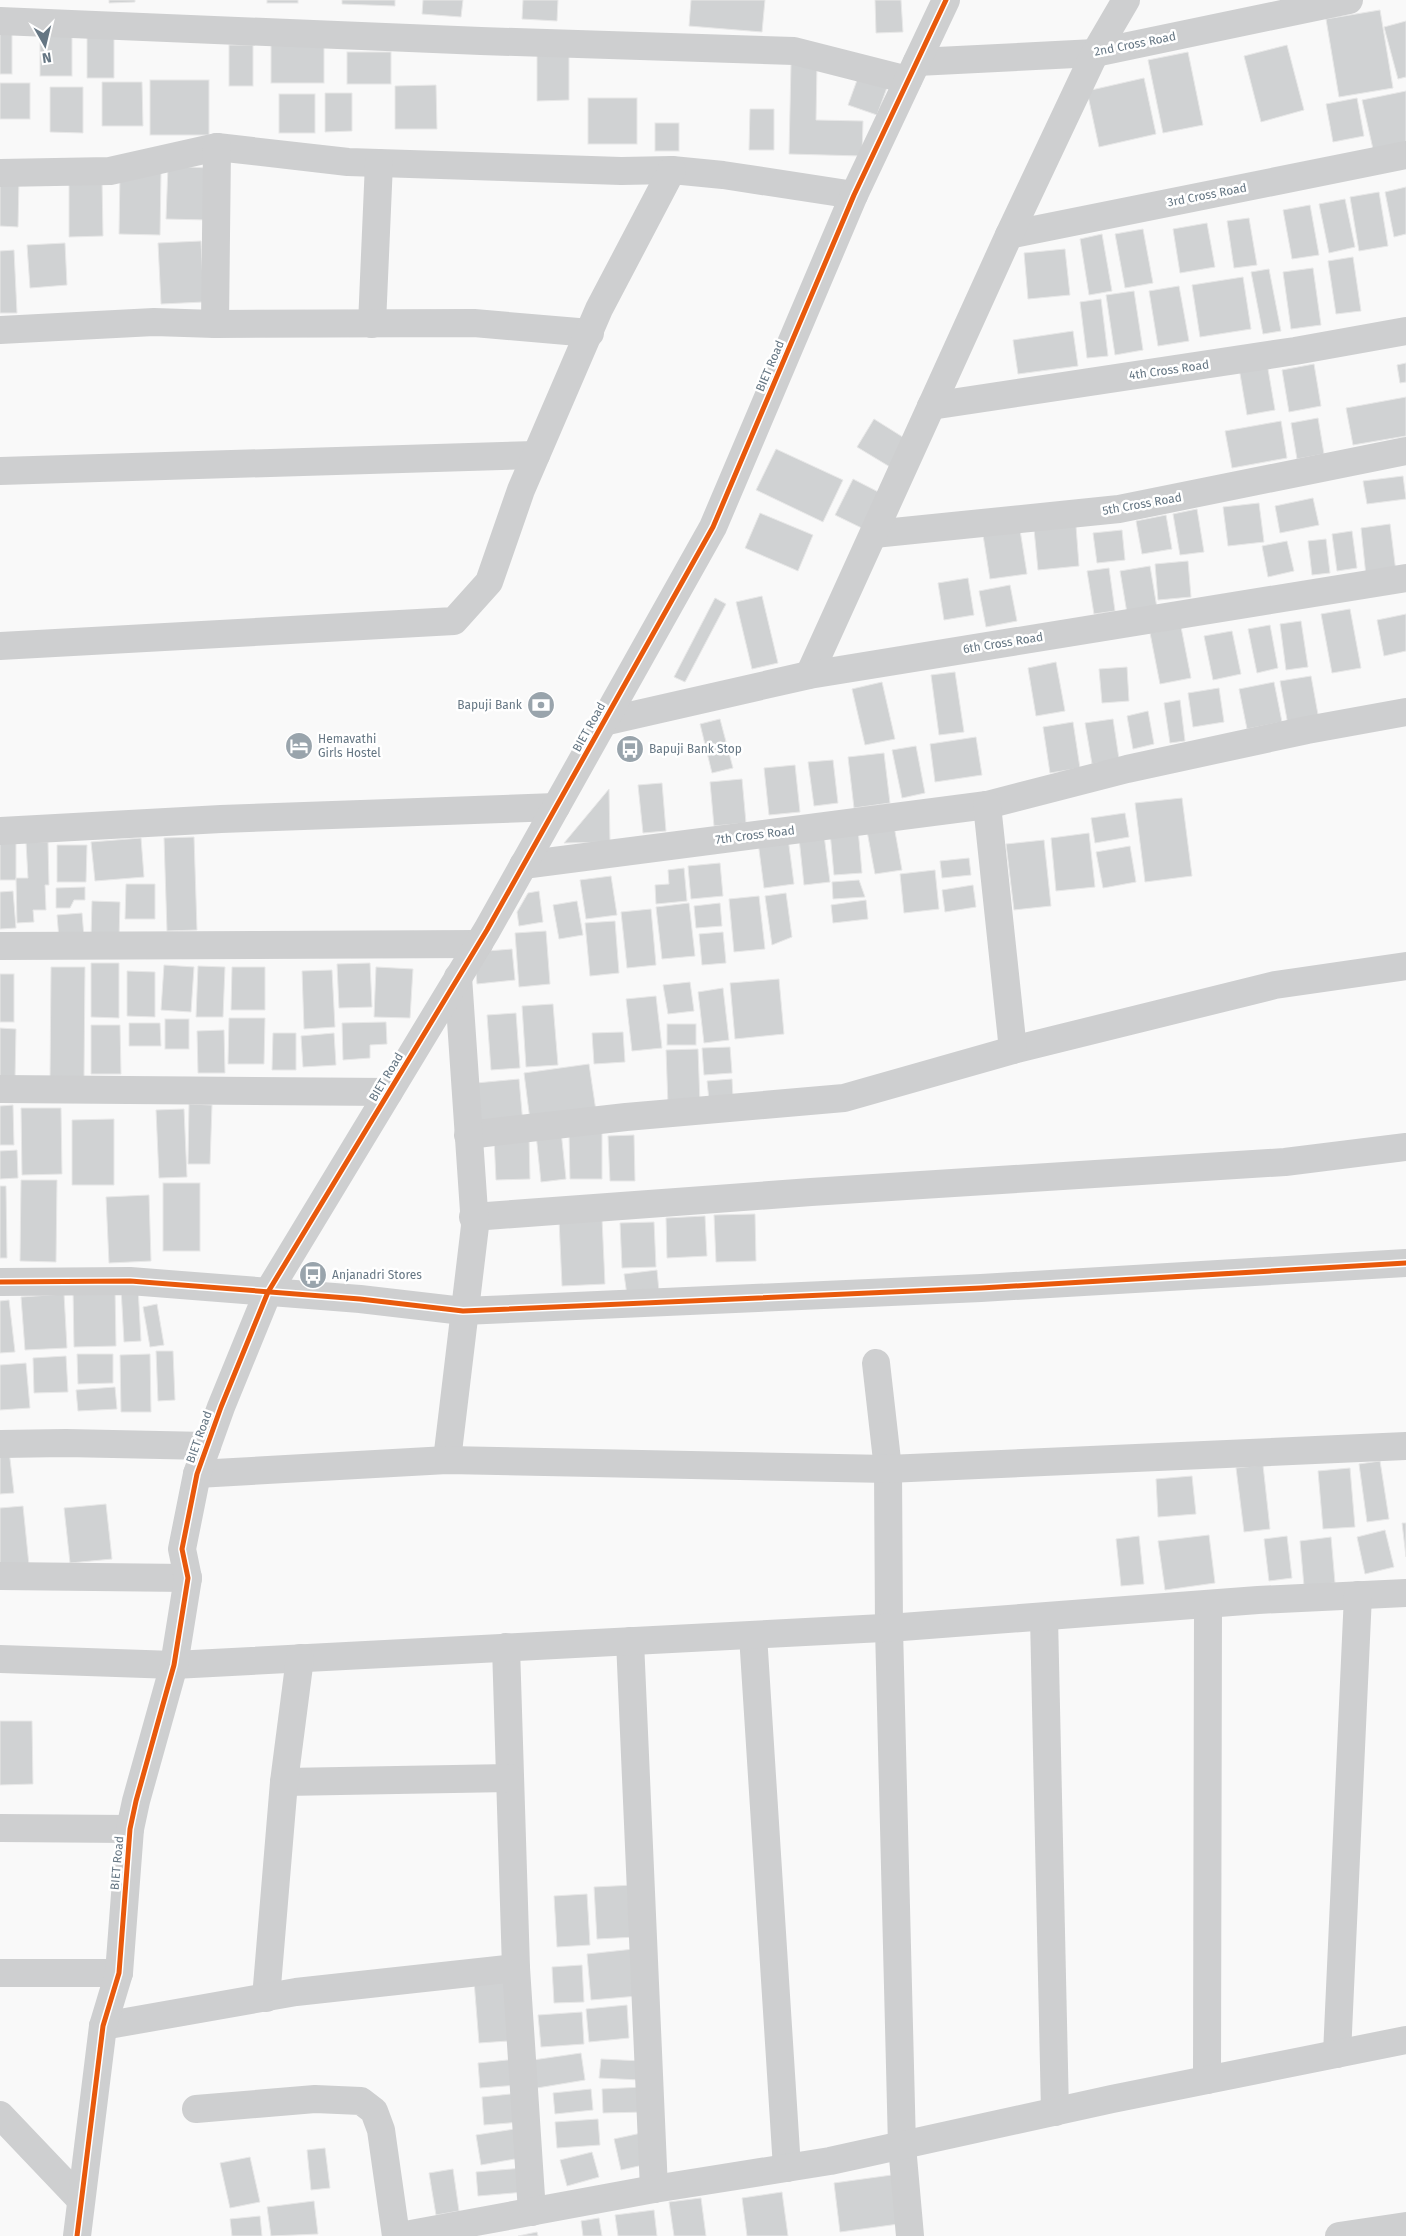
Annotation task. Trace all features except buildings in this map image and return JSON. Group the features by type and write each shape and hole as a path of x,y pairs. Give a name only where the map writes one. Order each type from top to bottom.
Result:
{"street":[{"name":"BIET Road","path":"76,2236 103,2026 119,1973 130,1830 136,1801 174,1665 188,1578 182,1549 197,1474 207,1446 268,1292 479,944 713,527 854,195 946,0"},
{"path":"809,674 1009,235 1095,53 1126,0"},
{"name":"2nd Cross Road","path":"0,21 794,51 913,71 1095,53 1349,0"},
{"path":"0,174 110,171 217,147 348,162 611,171 672,170 723,175 854,195"},
{"path":"215,324 217,147"},
{"name":"3rd Cross Road","path":"1009,235 1406,155"},
{"path":"372,324 380,163"},
{"path":"0,646 454,621 489,582 521,490 600,309 672,170"},
{"path":"0,330 154,322 215,324 474,323 590,333"},
{"name":"4th Cross Road","path":"931,406 1295,352 1406,331"},
{"name":"5th Cross Road","path":"874,534 1120,509 1406,451"},
{"path":"0,471 536,455"},
{"name":"6th Cross Road","path":"603,722 809,674 1406,578"},
{"name":"7th Cross Road","path":"523,865 987,805 1137,767 1308,730 1406,712"},
{"path":"987,805 1013,1050"},
{"path":"0,831 221,819 556,807"},
{"path":"0,946 479,944"},
{"path":"468,1135 626,1117 844,1098 1013,1050 1274,985 1406,966"},
{"path":"447,1460 474,1226 458,977"},
{"path":"0,1089 389,1092"},
{"path":"473,1217 812,1192 1285,1162 1406,1147"},
{"path":"0,1282 130,1281 360,1299 463,1311 982,1288 1406,1263"},
{"path":"876,1363 888,1469 889,1628 902,2146 910,2236"},
{"path":"0,1444 66,1443 207,1446"},
{"path":"197,1474 447,1460 888,1469 1406,1446"},
{"path":"0,1576 188,1578"},
{"path":"0,1659 174,1665 889,1628 1208,1604 1406,1593"},
{"path":"1337,2054 1358,1595"},
{"path":"1206,2080 1208,1604"},
{"path":"1044,1616 1055,2112"},
{"path":"753,1635 786,2168"},
{"path":"630,1641 654,2189"},
{"path":"506,1647 516,1968 532,2212"},
{"path":"266,1998 284,1782 300,1658"},
{"path":"284,1782 510,1778"},
{"path":"0,1828 130,1830"},
{"path":"103,2026 296,1992 516,1968"},
{"path":"0,1973 119,1973"},
{"path":"400,2236 902,2146 1206,2080 1406,2040"},
{"path":"196,2109 315,2099 361,2101 374,2111 381,2130 396,2236"},
{"path":"0,2115 81,2200"},
{"path":"1339,2236 1406,2226"}],"cycle path":[{"path":"77,2236 103,2026 119,1973 130,1829 174,1665 188,1578 182,1549 197,1474 221,1407 268,1292 487,930 713,527 854,195 946,0"},
{"path":"0,1282 130,1281 360,1299 463,1311 981,1288 1406,1263"}],"place":[{"name":"Bapuji Bank","path":"541,705"},
{"name":"Hemavathi Girls Hostel","path":"299,746"},
{"name":"Bapuji Bank Stop","path":"630,749"},
{"name":"Anjanadri Stores","path":"313,1275"}]}
